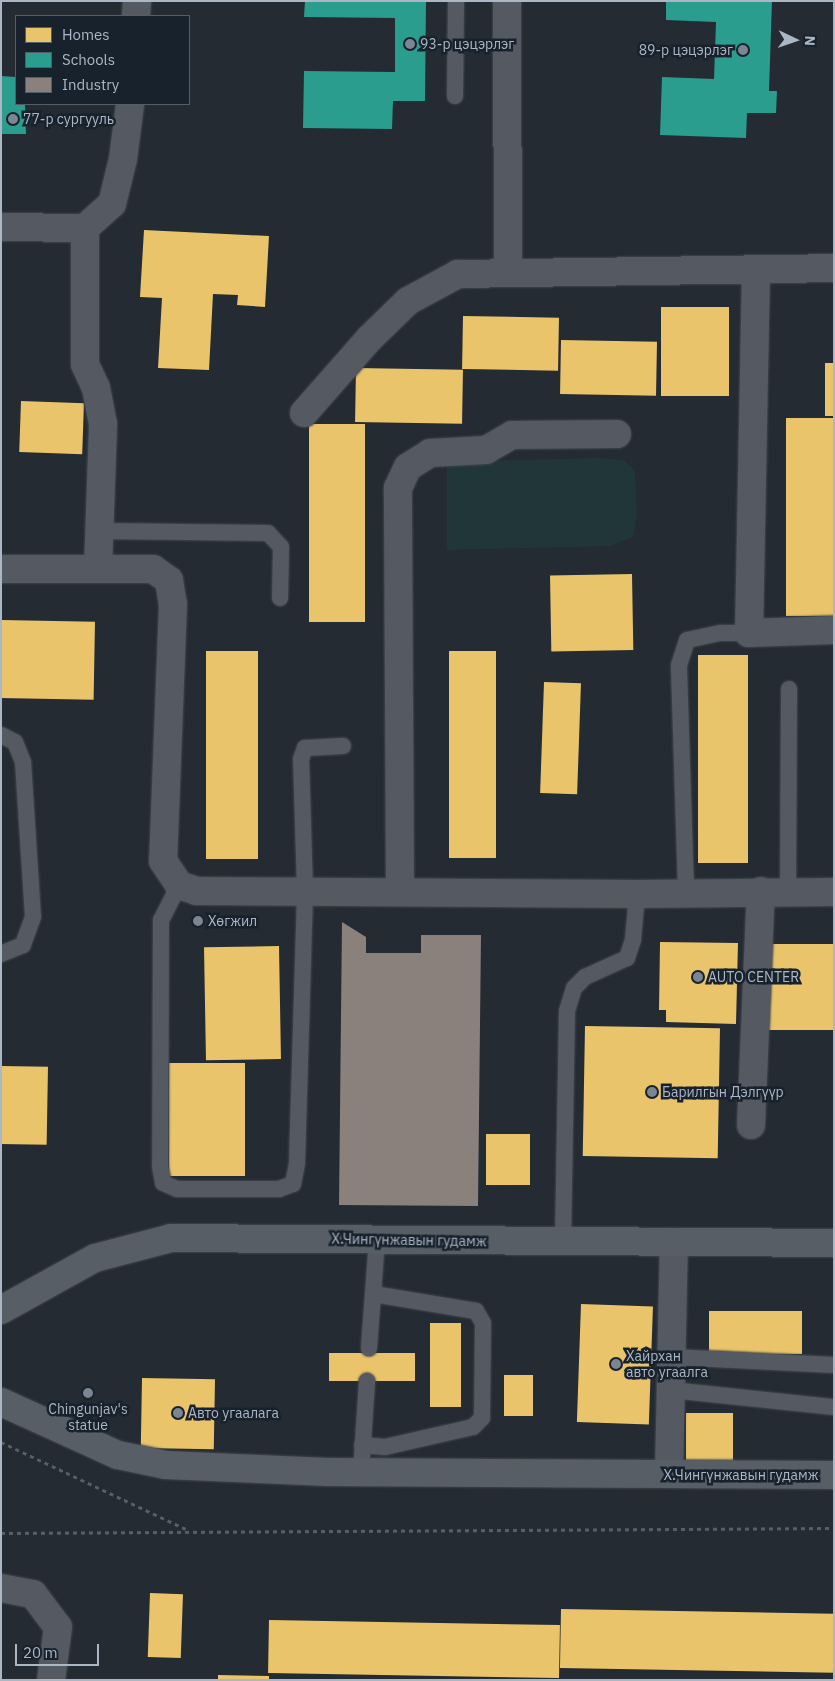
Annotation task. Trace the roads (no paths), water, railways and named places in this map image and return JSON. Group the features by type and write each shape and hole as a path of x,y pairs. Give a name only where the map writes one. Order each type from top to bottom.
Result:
{"main road":[{"name":"Х.Чингүнжавын гудамж","path":"1,1310 95,1258 171,1238 834,1243"},
{"name":"Х.Чингүнжавын гудамж","path":"1,1402 118,1455 166,1465 362,1458 669,1474 834,1475"}],"street":[{"path":"136,15 137,1"},
{"path":"507,1 508,271"},
{"path":"1,227 86,228 112,204 124,159 130,105"},
{"path":"86,228 85,364 96,388 103,424 101,530 98,569"},
{"path":"756,268 749,633 834,630"},
{"path":"304,413 370,338 408,301 458,274 508,271 834,268"},
{"path":"400,891 398,488 408,466 430,453 486,450 512,435 617,434"},
{"path":"1,569 153,569 169,580 173,604 163,861 180,885 196,891 638,894 686,891 834,892"},
{"path":"750,1125 775,891"},
{"path":"669,1474 674,1242"},
{"path":"1,1588 33,1594 58,1627 51,1680"}],"lane":[{"path":"455,96 456,1"},
{"path":"101,530 268,533 281,548 280,598"},
{"path":"686,891 679,665 687,640 721,633 749,633"},
{"path":"775,891 789,689"},
{"path":"1,735 16,742 23,762 33,917 23,945 1,954"},
{"path":"180,885 161,920 160,1166 163,1183 177,1189 280,1189 293,1184 297,1163 305,891 301,759 305,748 342,746"},
{"path":"563,1241 567,1011 574,988 585,977 627,958 633,940 638,894"},
{"path":"369,1348 377,1240"},
{"path":"367,1380 362,1458 385,1447 473,1427 482,1418 483,1323 476,1312 373,1294"},
{"path":"672,1357 834,1365"},
{"path":"671,1390 834,1407"}],"place":[{"name":"93-р цэцэрлэг","path":"410,44"},
{"name":"89-р цэцэрлэг","path":"743,50"},
{"name":"77-р сургууль","path":"13,119"},
{"name":"Хөгжил","path":"198,921"},
{"name":"AUTO CENTER","path":"698,977"},
{"name":"Барилгын Дэлгүүр","path":"652,1092"},
{"name":"Хайрхан авто угаалга","path":"616,1364"},
{"name":"Chingunjav's statue","path":"88,1393"},
{"name":"Авто угаалага","path":"178,1413"}]}
